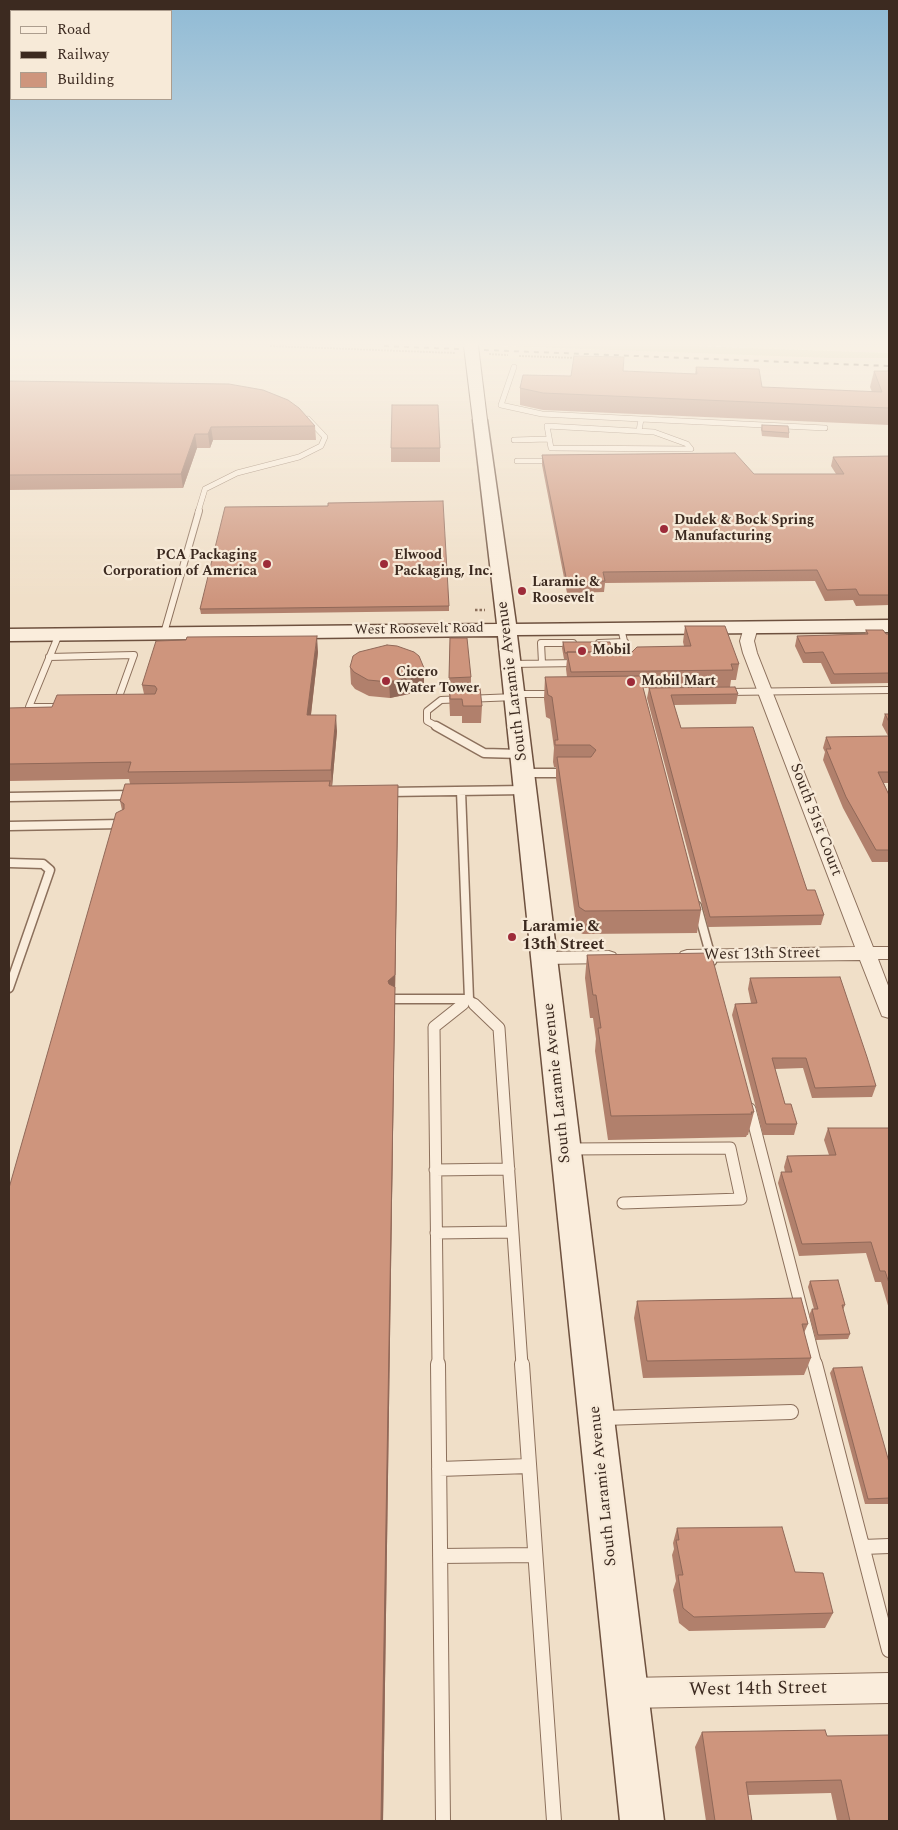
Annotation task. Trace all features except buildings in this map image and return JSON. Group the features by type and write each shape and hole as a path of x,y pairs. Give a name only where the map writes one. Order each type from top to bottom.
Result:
{"main road":[{"name":"South Laramie Avenue","path":"481,431 496,620 514,685 642,1821"},
{"name":"West Roosevelt Road","path":"9,634 164,633 496,620 623,635 751,627 889,626"}],"street":[{"name":"South 51st Court","path":"751,627 747,641 750,653 889,1011"},
{"name":"West 13th Street","path":"673,956 889,953"},
{"path":"544,958 625,957"},
{"name":"West 14th Street","path":"627,1693 889,1688"}],"lane":[{"path":"164,633 205,489 238,473 299,457 320,446 325,437 320,431"},
{"path":"547,431 551,448 691,449 687,444 670,436 645,431"},
{"path":"514,440 548,439"},
{"path":"517,462 555,461"},
{"path":"59,634 29,707 77,707"},
{"path":"588,643 623,635 630,663 620,663"},
{"path":"542,663 541,643 578,643"},
{"path":"50,657 134,655 116,707"},
{"path":"523,773 427,722 427,711 441,700 473,697 514,685 542,663 591,663"},
{"path":"514,685 566,694"},
{"path":"715,692 889,690"},
{"path":"106,707 125,706"},
{"path":"384,792 461,791 523,773 578,773"},
{"path":"461,791 468,999"},
{"path":"9,797 143,795"},
{"path":"9,826 122,824"},
{"path":"9,864 44,864 50,870 9,988"},
{"path":"695,898 716,975"},
{"path":"443,1821 434,1027 468,999"},
{"path":"395,1000 468,999 499,1028 554,1821"},
{"path":"748,1099 889,1650"},
{"path":"566,1149 730,1148 741,1199 623,1203"},
{"path":"435,1170 509,1169"},
{"path":"436,1233 513,1232"},
{"path":"596,1418 791,1412"},
{"path":"439,1468 529,1466"},
{"path":"863,1547 889,1546"},
{"path":"440,1556 535,1555"}],"path":[{"path":"475,610 496,620"}],"place":[{"name":"Dudek & Bock Spring Manufacturing","path":"664,529"},
{"name":"PCA Packaging Corporation of America","path":"267,564"},
{"name":"Elwood Packaging, Inc.","path":"384,564"},
{"name":"Laramie & Roosevelt","path":"522,591"},
{"name":"Mobil","path":"582,651"},
{"name":"Cicero Water Tower","path":"386,681"},
{"name":"Mobil Mart","path":"631,682"},
{"name":"Laramie & 13th Street","path":"512,937"}]}
